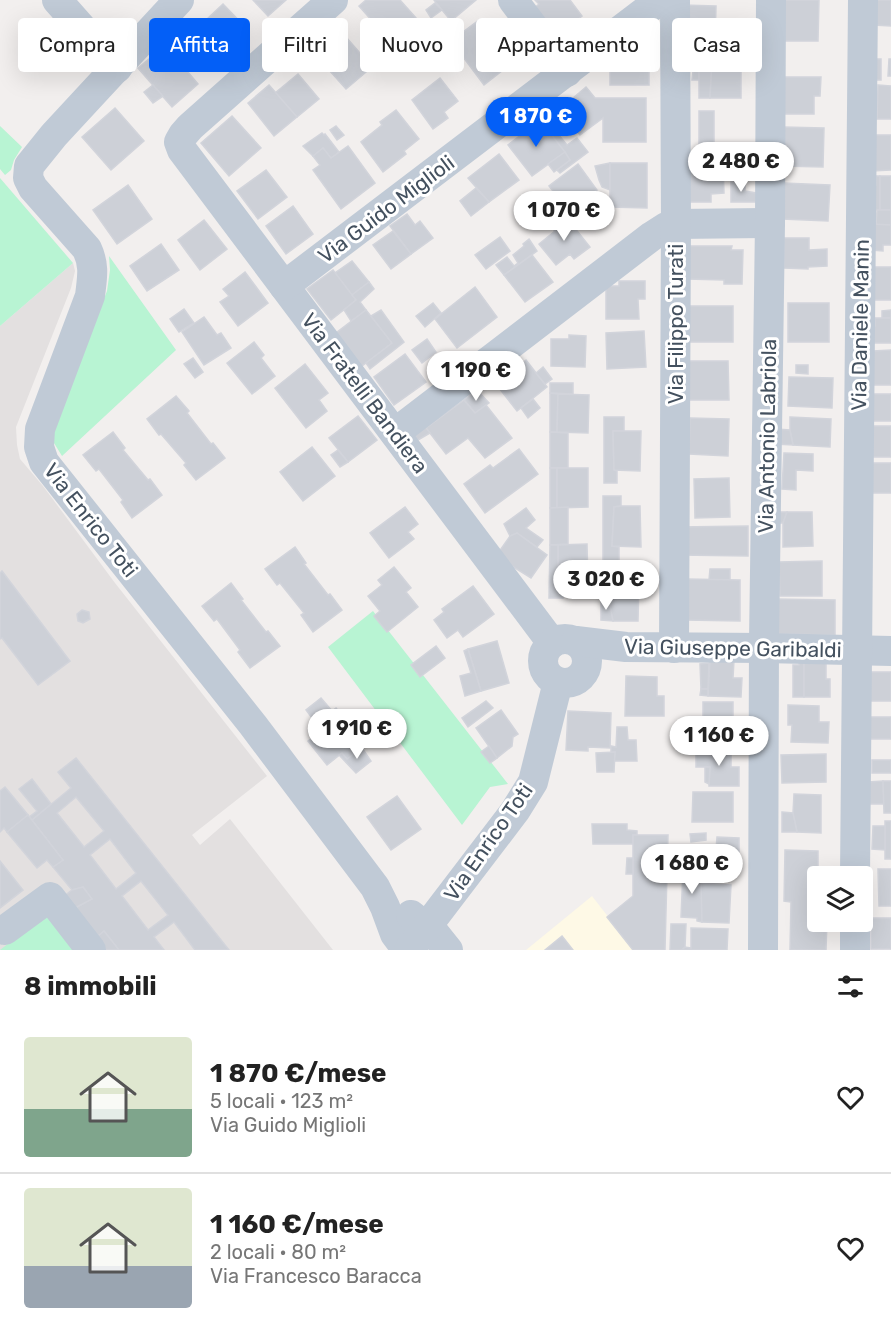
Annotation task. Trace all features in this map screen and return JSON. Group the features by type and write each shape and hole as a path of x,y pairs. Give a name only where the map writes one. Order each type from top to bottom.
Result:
{"street":[{"path":"57,0 73,18"},
{"name":"Via Enrico Toti","path":"137,46 179,0"},
{"name":"Via Fratelli Bandiera","path":"333,0 190,127 179,142 182,150 395,433 564,642"},
{"path":"513,0 526,18"},
{"name":"Via Guido Miglioli","path":"637,18 660,0"},
{"name":"Via Filippo Turati","path":"674,648 675,0"},
{"name":"Via Antonio Labriola","path":"763,950 771,0"},
{"name":"Via Daniele Manin","path":"855,866 863,0"},
{"name":"Via Enrico Toti","path":"113,72 54,135 29,166 28,178 33,188 87,249 92,260 93,276 90,296 40,429 39,447 44,462 253,725 332,849 375,887 414,942 515,811 533,782 558,682 549,676 544,665 545,653 564,642"},
{"name":"Via Guido Miglioli","path":"284,286 567,72"},
{"path":"395,433 652,236 666,228 676,224 770,223"},
{"name":"Via Giuseppe Garibaldi","path":"564,642 626,647 891,651"},
{"path":"5,930 50,897 91,950"},
{"path":"855,932 855,950"},
{"path":"414,942 436,935 448,950"}],"shaded area":[{"path":"73,263 75,271 71,288 16,427 20,459 267,776 192,835 200,845 230,819 333,950 0,950 0,326"},
{"path":"592,896 634,950 526,950"}],"green space":[{"path":"0,126 22,147 11,170 5,175 0,169"},
{"path":"0,178 73,263 0,326"},
{"path":"109,256 176,350 62,456 54,443 53,429 107,291"},
{"path":"373,611 508,784 490,787 462,825 328,647"},
{"path":"49,912 79,950 0,950"}],"building":[{"path":"253,0 286,0 268,16"},
{"path":"366,0 400,0 416,18 370,18 359,6"},
{"path":"434,0 476,0 455,18 449,18"},
{"path":"535,0 570,0 582,16 579,18 540,18 533,9 539,4"},
{"path":"782,0 819,0 818,41 782,41"},
{"path":"877,0 891,0 891,26 874,25"},
{"path":"435,3 442,10 431,18 426,10"},
{"path":"223,4 236,18 208,18"},
{"path":"682,5 716,6 716,18 682,18"},
{"path":"476,22 476,72 501,72 484,85 464,58 464,31"},
{"path":"348,39 360,53 360,72 366,72 346,89 331,72 348,72"},
{"path":"149,59 149,72 188,72 198,84 172,107 138,68"},
{"path":"874,59 881,59 881,80 867,80"},
{"path":"889,59 891,59 891,76 888,76"},
{"path":"610,72 649,72 649,85 610,85"},
{"path":"693,72 699,72 699,80 692,80"},
{"path":"699,72 711,72 710,98 699,98"},
{"path":"711,72 741,72 741,98 710,98"},
{"path":"298,74 319,99 297,117 275,93"},
{"path":"777,77 821,77 820,96 814,96 814,114 777,114"},
{"path":"440,78 458,101 444,112 448,118 433,129 412,100"},
{"path":"153,85 163,96 153,103 144,92"},
{"path":"269,85 297,117 274,136 248,103"},
{"path":"878,85 891,86 891,119 877,119"},
{"path":"586,87 595,98 646,98 646,142 603,142 603,118 580,135 560,109"},
{"path":"115,108 144,141 111,170 82,137"},
{"path":"396,110 419,139 404,151 406,154 383,172 361,142 382,125 380,122"},
{"path":"538,110 567,145 577,138 588,152 560,173 557,170 570,160 534,113"},
{"path":"699,111 714,111 714,146 699,146"},
{"path":"232,116 261,148 229,176 201,143"},
{"path":"540,120 565,152 532,176 508,145"},
{"path":"336,126 344,135 337,140 330,130"},
{"path":"783,127 824,128 823,167 782,166"},
{"path":"322,133 339,152 331,158 323,148 313,156 303,146"},
{"path":"872,135 891,135 891,170 872,171"},
{"path":"348,146 375,183 341,209 313,170 320,165 313,156 323,148 331,158"},
{"path":"565,152 570,160 554,172 548,164"},
{"path":"499,154 519,180 489,202 468,178"},
{"path":"688,155 724,156 723,163 687,162"},
{"path":"687,162 723,163 724,193 711,194 711,202 687,202"},
{"path":"610,163 610,190 602,187 595,166"},
{"path":"610,163 647,163 647,208 610,207"},
{"path":"578,164 597,190 569,212 549,186"},
{"path":"266,170 287,197 258,219 237,191"},
{"path":"876,176 880,176 880,210 867,210 868,185 876,185"},
{"path":"880,176 891,176 891,210 880,210"},
{"path":"731,182 745,182 745,191 756,193 756,202 731,202"},
{"path":"783,183 830,185 828,221 782,219"},
{"path":"128,185 152,219 117,244 93,210"},
{"path":"476,188 489,202 471,216 460,201"},
{"path":"293,206 313,234 286,254 266,226"},
{"path":"877,210 891,210 891,225 876,225"},
{"path":"407,214 415,225 420,221 433,238 411,254 390,226"},
{"path":"566,217 590,247 574,259 570,254 556,265 539,244 555,231 552,228"},
{"path":"204,220 227,249 200,270 178,240"},
{"path":"872,224 891,225 891,245 883,245 883,251 871,250"},
{"path":"393,231 411,254 391,269 373,245"},
{"path":"500,237 510,251 486,269 475,255"},
{"path":"784,238 809,238 809,250 827,249 827,266 808,267 808,269 784,268"},
{"path":"529,239 537,251 504,275 496,265 507,257 514,266 518,263 513,255"},
{"path":"161,244 179,270 147,291 130,266"},
{"path":"687,246 732,246 731,250 743,250 742,284 724,284 724,280 687,279"},
{"path":"532,255 553,282 525,302 504,275"},
{"path":"352,261 369,282 352,295 335,273"},
{"path":"863,267 891,267 891,300 863,300"},
{"path":"333,270 356,300 331,320 307,289"},
{"path":"245,272 268,303 238,326 220,302 229,296 223,289"},
{"path":"619,281 645,281 645,299 638,299 639,319 606,319 606,286 619,286"},
{"path":"369,282 374,289 360,302 366,310 351,321 344,310 356,300 352,295"},
{"path":"475,287 497,317 457,348 435,319"},
{"path":"433,303 441,313 425,327 416,316"},
{"path":"788,303 829,303 829,342 788,342"},
{"path":"686,306 733,306 733,342 686,342"},
{"path":"184,309 194,323 179,332 170,319"},
{"path":"366,310 392,343 362,366 336,333"},
{"path":"381,310 404,342 370,369 366,363 392,343 371,316"},
{"path":"891,310 891,318 882,318 882,311"},
{"path":"204,317 217,335 221,333 231,348 204,365 182,332"},
{"path":"875,318 891,318 891,343 861,343 861,326 875,326"},
{"path":"644,331 646,367 607,369 606,333"},
{"path":"569,335 586,336 585,367 551,366 551,339 569,339"},
{"path":"427,339 436,352 422,363 412,350"},
{"path":"254,342 264,355 261,358 275,376 252,394 227,363"},
{"path":"891,350 891,385 862,385 873,351"},
{"path":"405,354 426,382 394,405 374,377"},
{"path":"193,358 203,372 195,378 184,364"},
{"path":"526,360 547,387 517,411 496,384"},
{"path":"689,361 728,361 729,400 689,400"},
{"path":"305,364 328,393 319,400 327,411 306,428 275,388"},
{"path":"796,365 808,365 808,374 796,373"},
{"path":"543,367 552,379 545,384 536,373"},
{"path":"789,377 833,378 832,408 788,406"},
{"path":"550,383 573,383 573,394 550,393"},
{"path":"477,390 489,403 475,413 464,400"},
{"path":"550,393 558,394 557,432 550,432"},
{"path":"558,394 589,395 588,433 557,432"},
{"path":"866,394 891,394 891,421 866,421"},
{"path":"176,396 211,444 213,443 225,458 196,480 184,465 186,463 147,419"},
{"path":"533,399 540,408 528,418 521,408"},
{"path":"464,400 475,413 486,405 512,438 485,458 468,438 446,454 426,428"},
{"path":"358,416 377,440 348,462 329,438"},
{"path":"604,417 624,417 624,431 613,431 614,470 617,471 617,483 604,483"},
{"path":"790,417 831,419 830,447 793,445"},
{"path":"690,418 729,419 728,456 689,454"},
{"path":"424,425 430,433 413,443 410,438"},
{"path":"873,426 891,426 891,457 873,457"},
{"path":"776,429 790,430 793,445 775,444"},
{"path":"613,431 641,431 640,471 614,470"},
{"path":"113,432 125,448 123,450 162,495 132,518 121,502 123,500 99,469 96,471 83,455"},
{"path":"550,432 568,433 568,468 550,468"},
{"path":"312,447 335,476 303,501 280,472"},
{"path":"519,449 538,474 485,513 464,484 490,465 493,468"},
{"path":"338,450 348,462 340,467 331,455"},
{"path":"784,453 813,454 813,471 796,470 796,490 782,489"},
{"path":"870,463 891,463 891,493 870,493"},
{"path":"550,468 557,468 557,508 550,508"},
{"path":"557,468 588,468 588,507 557,508"},
{"path":"729,478 730,517 695,518 694,479"},
{"path":"603,496 621,496 621,506 614,507 612,546 619,547 619,561 603,561"},
{"path":"640,506 641,547 612,546 614,507"},
{"path":"405,507 418,524 408,532 414,539 389,558 370,533"},
{"path":"568,507 568,544 550,545 550,508"},
{"path":"526,508 535,520 526,528 543,540 537,547 517,533 510,536 504,524"},
{"path":"770,512 787,512 783,523 770,523"},
{"path":"787,512 812,512 813,546 783,547 783,523"},
{"path":"748,526 748,556 679,555 679,527"},
{"path":"517,533 547,555 531,578 496,556 510,536"},
{"path":"587,544 588,583 558,583 558,545"},
{"path":"550,545 558,545 558,583 563,583 563,598 549,598"},
{"path":"295,547 306,563 304,564 342,610 313,632 301,615 304,613 280,583 277,585 265,569"},
{"path":"822,561 822,596 780,596 779,562"},
{"path":"394,567 411,588 406,592 418,607 387,632 374,616 380,611 368,596 382,585 378,580"},
{"path":"710,569 730,569 730,580 709,580"},
{"path":"2,571 70,661 38,685 2,638 0,639 0,573"},
{"path":"686,579 740,580 740,621 685,620"},
{"path":"609,582 639,583 638,621 613,621 609,601"},
{"path":"231,583 243,599 241,600 280,646 250,668 217,619 214,621 202,606"},
{"path":"473,586 494,614 463,637 458,630 447,638 434,620 444,612 442,609"},
{"path":"774,599 835,600 835,635 774,634"},
{"path":"601,601 609,601 613,621 601,620"},
{"path":"82,610 89,612 90,619 83,623 78,621 77,614"},
{"path":"497,641 509,683 481,691 468,649"},
{"path":"436,646 445,658 420,677 411,665"},
{"path":"468,649 481,691 465,696 460,676 471,673 464,651"},
{"path":"710,659 734,660 733,678 742,678 741,697 708,696"},
{"path":"800,659 804,659 804,697 793,697 793,665 799,665"},
{"path":"804,659 826,660 826,679 830,679 830,697 804,697"},
{"path":"709,663 708,689 701,689 700,664"},
{"path":"866,672 891,672 891,701 866,701"},
{"path":"626,676 657,677 657,696 664,696 664,716 625,716"},
{"path":"701,689 708,689 708,696 700,695"},
{"path":"321,698 332,711 318,722 323,729 321,730 306,710"},
{"path":"486,701 493,708 468,727 462,718"},
{"path":"703,702 733,702 733,720 728,720 729,736 696,736 696,717 703,717"},
{"path":"788,705 819,706 819,722 829,722 828,743 791,742 792,725 788,725"},
{"path":"336,708 365,746 347,759 342,753 327,765 308,741 323,729 318,722"},
{"path":"501,710 518,734 513,737 512,746 497,758 476,728"},
{"path":"568,711 611,713 610,748 588,747 588,751 566,750"},
{"path":"869,717 891,717 891,739 869,739"},
{"path":"617,727 627,727 628,740 636,740 637,761 614,761 615,752 611,752 611,746 616,747"},
{"path":"714,736 729,736 728,750 713,749"},
{"path":"489,746 497,758 490,763 481,752"},
{"path":"362,748 371,761 356,773 339,755 342,753 347,759"},
{"path":"696,749 731,749 731,767 739,767 739,786 709,786 710,767 696,767"},
{"path":"615,752 614,772 597,772 596,753"},
{"path":"826,754 826,782 782,783 781,755"},
{"path":"76,758 229,950 195,950 174,922 154,937 164,950 119,950 104,931 91,942 73,909 92,899 83,887 72,890 53,867 63,860 32,820 71,788 58,772","holes":["76,797 104,831 84,847 57,813","110,839 136,873 116,889 90,855","141,881 168,915 148,930 122,896"]},
{"path":"872,760 891,760 891,773 872,773"},
{"path":"705,767 710,767 709,784 705,782"},
{"path":"32,779 51,804 32,820 29,817 37,811 19,789"},
{"path":"883,781 884,804 869,804 868,782"},
{"path":"883,781 891,781 891,813 884,813"},
{"path":"5,787 28,815 7,832 4,828 0,832 0,791"},
{"path":"693,792 733,792 733,822 692,822"},
{"path":"794,794 821,795 821,833 797,832 793,813"},
{"path":"397,796 421,829 391,850 367,817"},
{"path":"782,812 793,813 797,832 782,832"},
{"path":"28,815 63,860 53,867 47,860 37,868 7,832"},
{"path":"885,821 891,821 891,859 885,859"},
{"path":"592,824 627,824 627,830 637,831 637,835 633,835 633,844 593,844"},
{"path":"873,826 885,826 885,850 872,849"},
{"path":"706,833 706,840 691,842 690,834"},
{"path":"633,835 668,835 665,950 633,950 607,917 633,896"},
{"path":"717,837 739,838 735,875 707,873 708,850 716,850"},
{"path":"785,850 818,851 818,866 807,866 807,932 827,932 826,950 790,950 791,902 784,901"},
{"path":"627,858 633,858 633,874 626,874"},
{"path":"0,861 23,890 0,908"},
{"path":"878,869 891,869 891,906 879,906"},
{"path":"683,870 702,871 702,922 697,921 697,918 681,917"},
{"path":"701,883 731,885 729,923 702,922"},
{"path":"83,887 92,899 73,909 63,897 72,890"},
{"path":"873,918 891,918 891,949 871,949"},
{"path":"671,924 686,924 685,947 682,950 670,950"},
{"path":"691,928 728,929 727,950 682,950 685,947 691,948"},
{"path":"104,931 119,950 97,950 91,942"},
{"path":"562,936 573,950 545,950"}]}
